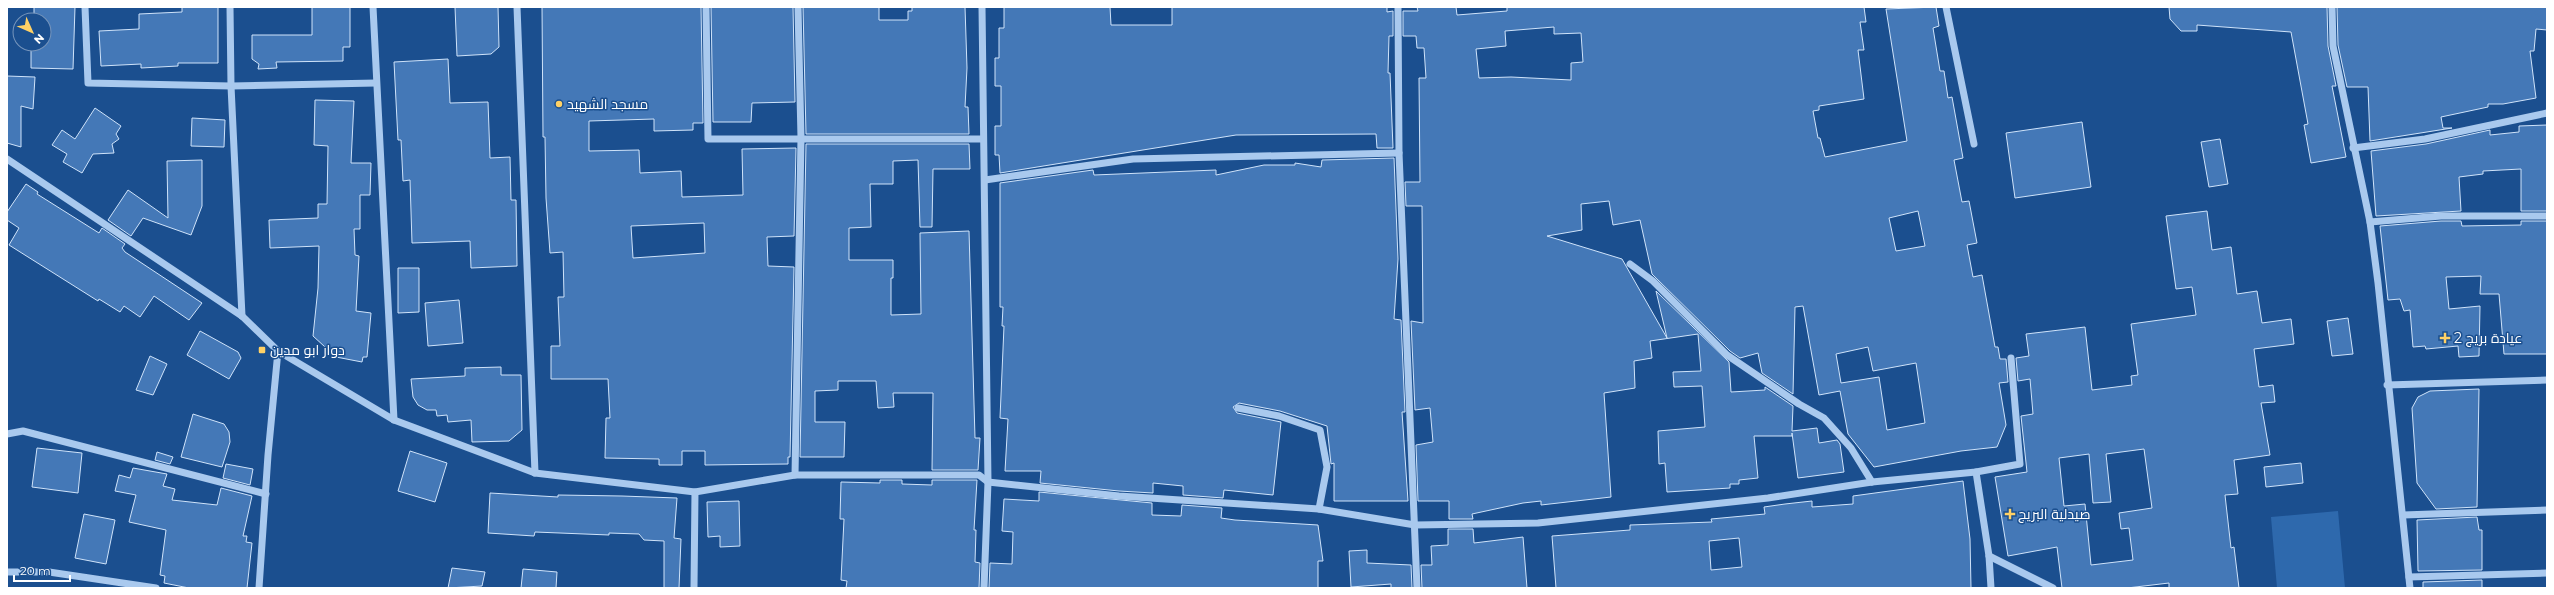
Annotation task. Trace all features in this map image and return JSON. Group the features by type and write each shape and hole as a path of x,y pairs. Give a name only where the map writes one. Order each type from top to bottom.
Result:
{"street":[{"path":"85,7 88,83 231,86 376,83"},
{"path":"230,7 231,86 242,316"},
{"path":"374,7 376,83 394,420"},
{"path":"517,7 535,473"},
{"path":"706,7 708,139 984,138"},
{"path":"794,475 801,138 798,7"},
{"path":"982,7 988,482 984,588"},
{"path":"1398,7 1400,153 1416,525 1417,588"},
{"path":"1946,7 1974,144"},
{"path":"2332,7 2333,46 2353,148 2370,222 2378,283 2387,385 2404,516 2410,588"},
{"path":"2353,148 2425,140 2547,113"},
{"path":"985,180 1133,159 1400,153"},
{"path":"7,159 242,316 278,351 394,420 535,473 695,492 794,475 979,475 988,482 1119,496 1319,509 1416,525 1538,523 1768,498 1872,482 1976,472 2020,464 2012,358"},
{"path":"2370,222 2441,216 2547,216"},
{"path":"1630,264 1653,281 1727,355 1799,404 1824,418 1851,448 1872,482"},
{"path":"259,588 278,351"},
{"path":"2387,385 2547,380"},
{"path":"1238,408 1279,416 1320,430 1327,467 1319,509"},
{"path":"7,434 23,431 266,494"},
{"path":"1976,472 1989,556 1991,588"},
{"path":"694,588 695,492"},
{"path":"2486,508 2547,507"},
{"path":"2404,516 2547,510"},
{"path":"1989,556 2053,588"},
{"path":"7,572 49,572 156,588"},
{"path":"2409,577 2547,573"}],"shaded area":[{"path":"2338,511 2345,588 2277,588 2271,517"}],"building":[{"path":"34,7 75,7 73,69 31,68 31,52 52,52 52,12 34,12"},
{"path":"182,7 218,7 218,63 178,63 178,66 141,68 141,64 101,66 99,31 139,29 139,14 182,12"},
{"path":"312,7 350,7 350,47 343,47 343,61 276,62 277,68 258,69 259,64 252,59 252,35 312,35"},
{"path":"455,7 498,7 499,47 491,54 457,56"},
{"path":"542,7 701,7 703,123 693,123 693,130 654,131 654,119 589,121 589,151 639,150 640,173 681,171 682,197 743,195 742,149 796,148 794,236 767,237 768,266 794,267 790,457 788,457 788,464 705,465 705,451 682,451 682,465 659,465 659,459 605,458 606,418 610,418 608,379 551,379 551,346 560,346 558,297 564,297 563,252 550,253 546,198 545,137 543,137","holes":["704,223 705,253 633,258 631,226"]},
{"path":"711,7 793,7 795,102 752,103 751,122 713,122"},
{"path":"803,7 879,7 879,20 908,20 908,11 912,11 912,7 965,7 967,68 965,107 968,107 969,134 806,134"},
{"path":"1004,7 1110,7 1111,25 1172,25 1172,7 1387,7 1387,12 1393,11 1393,36 1389,36 1388,73 1390,73 1393,148 1377,148 1376,134 1236,135 1000,173 999,155 995,155 995,126 1001,126 1001,86 995,86 995,58 999,58 999,28 1004,28"},
{"path":"1417,7 1456,7 1457,15 1507,11 1507,7 1864,7 1866,22 1860,22 1864,50 1858,50 1864,99 1819,106 1819,110 1813,111 1818,138 1820,138 1825,157 1907,141 1886,9 1936,7 1939,26 1933,28 1940,71 1944,71 1948,98 1952,97 1963,158 1954,160 1962,202 1969,201 1977,243 1967,245 1973,277 1982,275 1995,347 1998,347 2000,359 2006,359 2008,382 1999,383 2006,425 1997,447 1961,451 1874,467 1848,434 1840,391 1819,395 1803,306 1795,307 1793,394 1762,373 1758,353 1740,358 1730,351 1652,274 1640,220 1613,225 1609,201 1581,204 1582,230 1547,236 1622,259 1667,338 1656,291 1729,362 1731,392 1765,390 1765,387 1793,406 1792,431 1817,428 1819,443 1837,440 1840,444 1844,472 1798,478 1792,433 1792,436 1754,436 1758,478 1739,480 1739,484 1730,484 1730,488 1667,492 1665,463 1659,464 1658,431 1705,427 1702,386 1674,387 1673,372 1701,371 1698,334 1650,341 1652,358 1634,361 1635,388 1604,393 1611,497 1541,505 1541,501 1523,503 1472,514 1473,519 1449,519 1449,501 1418,501 1416,445 1433,442 1430,408 1415,410 1411,321 1423,323 1422,206 1406,206 1405,182 1420,182 1419,78 1426,78 1424,48 1417,48 1416,36 1403,36 1403,11 1418,11","holes":["1554,27 1554,34 1581,33 1583,62 1571,63 1571,80 1511,77 1479,78 1476,49 1506,46 1505,31","1918,211 1925,246 1896,251 1889,218","1868,347 1873,371 1916,363 1925,423 1887,430 1879,377 1841,383 1836,354"]},
{"path":"2169,7 2327,7 2328,46 2336,86 2332,86 2346,157 2311,163 2304,125 2308,124 2291,32 2197,25 2197,31 2181,31 2170,19"},
{"path":"2337,7 2547,7 2547,30 2536,29 2534,51 2530,51 2536,98 2503,104 2488,104 2488,107 2441,117 2443,128 2452,128 2370,141 2368,87 2347,87 2338,45"},
{"path":"448,59 450,103 488,102 490,158 510,157 511,200 516,200 517,266 471,268 470,241 412,243 410,180 403,181 401,140 398,140 394,62"},
{"path":"7,76 35,77 33,109 21,106 21,147 7,143"},
{"path":"315,100 354,101 351,163 371,163 370,195 360,195 360,229 354,229 355,255 359,256 356,311 371,313 367,357 363,357 362,362 336,357 313,336 318,288 319,246 270,248 269,220 318,218 318,204 327,204 328,146 314,145"},
{"path":"95,108 121,126 116,134 119,139 112,144 114,153 93,154 82,173 63,162 67,154 52,145 62,130 75,139"},
{"path":"192,118 225,120 224,147 191,146"},
{"path":"2082,122 2091,187 2015,198 2006,133"},
{"path":"2547,125 2547,211 2521,211 2521,169 2483,171 2483,174 2459,177 2461,211 2376,216 2371,151 2426,144 2490,130 2490,135 2519,132 2519,126"},
{"path":"2220,139 2228,184 2209,187 2201,142"},
{"path":"806,144 969,144 970,169 933,169 932,227 920,227 918,160 893,161 893,184 870,184 871,227 849,228 849,260 893,260 893,278 891,278 891,315 921,314 920,233 969,231 975,438 980,438 978,470 932,470 933,393 893,393 894,407 878,408 876,381 838,381 838,390 815,391 815,422 845,422 844,457 800,457"},
{"path":"1394,158 1398,259 1394,319 1401,320 1405,412 1402,412 1408,501 1334,501 1334,463 1331,464 1327,426 1280,411 1239,403 1233,407 1237,413 1281,422 1273,495 1224,490 1223,498 1183,495 1183,486 1153,483 1153,493 1119,491 1040,483 1041,471 1005,471 1008,419 1000,418 1004,326 1002,326 1003,307 1000,307 1000,183 1093,170 1094,175 1216,170 1216,175 1264,165 1295,165 1295,163 1321,167 1322,160"},
{"path":"202,160 202,206 191,235 143,218 131,236 108,220 128,190 168,218 167,161"},
{"path":"26,184 38,192 37,194 99,233 102,228 125,244 122,248 125,252 202,303 189,320 154,296 140,317 124,306 120,312 99,299 98,301 9,245 19,228 7,220 7,212"},
{"path":"2207,211 2212,250 2231,247 2237,294 2257,291 2262,323 2291,319 2294,344 2254,349 2259,387 2273,385 2275,402 2261,403 2270,455 2234,460 2238,494 2225,495 2231,548 2234,547 2239,588 2169,588 2169,583 2127,588 2062,588 2057,547 2008,556 1995,477 2027,472 2021,416 2033,414 2030,379 2018,381 2016,358 2029,356 2026,334 2085,327 2092,390 2132,385 2131,376 2138,375 2131,324 2196,315 2192,287 2176,289 2166,216","holes":["2144,449 2152,508 2119,513 2121,529 2129,528 2133,560 2091,565 2085,504 2064,506 2059,458 2089,454 2093,503 2111,502 2106,454"]},
{"path":"2441,221 2461,221 2462,226 2521,225 2521,221 2547,221 2547,354 2504,354 2499,294 2480,294 2481,276 2446,277 2449,309 2480,306 2479,356 2459,357 2458,346 2426,349 2425,346 2413,347 2410,310 2404,311 2400,299 2388,300 2380,226"},
{"path":"398,268 419,268 419,312 398,313"},
{"path":"459,300 463,343 428,346 425,303"},
{"path":"2348,318 2353,354 2332,356 2327,321"},
{"path":"200,331 238,352 241,358 229,379 187,355"},
{"path":"150,356 167,364 153,395 136,390"},
{"path":"501,367 501,375 521,375 522,430 509,441 472,442 471,420 448,422 447,415 437,416 436,410 427,410 418,405 413,397 411,379 465,376 465,368"},
{"path":"2479,389 2477,507 2436,509 2417,483 2412,408 2418,397 2430,391"},
{"path":"193,414 224,424 229,432 230,442 222,467 181,457"},
{"path":"37,448 82,453 78,493 32,487"},
{"path":"410,451 447,463 435,502 398,491"},
{"path":"157,452 173,457 170,464 155,460"},
{"path":"2301,463 2303,483 2266,487 2264,467"},
{"path":"226,464 253,469 250,485 223,478"},
{"path":"133,468 167,474 163,486 175,489 172,500 217,505 221,488 252,496 243,536 247,536 246,542 252,543 247,588 189,588 164,583 165,576 160,575 166,530 129,522 136,495 115,491 119,475 130,478"},
{"path":"880,480 902,480 902,484 932,485 932,480 977,480 974,530 976,530 975,562 980,563 979,588 846,588 847,581 841,580 844,519 840,519 841,482 880,483"},
{"path":"1963,481 1970,539 1971,588 1556,588 1552,536 1630,530 1630,525 1712,522 1711,519 1765,514 1764,507 1812,501 1812,507 1853,504 1853,496","holes":["1739,538 1742,567 1711,570 1709,541"]},
{"path":"1039,492 1152,503 1152,515 1181,516 1182,505 1222,508 1221,518 1318,525 1323,561 1318,561 1318,588 989,588 990,563 1012,564 1013,532 1002,531 1004,499 1039,501"},
{"path":"490,493 558,497 558,495 677,498 674,538 681,539 679,588 664,588 664,541 644,540 639,534 609,533 609,535 535,532 534,536 488,533"},
{"path":"739,501 740,546 720,547 720,536 708,537 707,502"},
{"path":"84,514 115,520 106,564 75,558"},
{"path":"2477,517 2479,530 2482,530 2482,570 2418,571 2417,520"},
{"path":"1448,529 1473,529 1474,543 1523,537 1527,588 1422,588 1421,565 1432,565 1431,546 1448,545"},
{"path":"1367,550 1367,563 1411,565 1412,588 1391,588 1391,584 1351,587 1349,551"},
{"path":"452,568 485,572 482,586 448,588"},
{"path":"523,569 557,572 556,588 521,588"},
{"path":"2482,580 2482,588 2423,588 2423,582"}],"place":[{"name":"مسجد الشهيد","path":"559,104"},
{"name":"عيادة بريج 2","path":"2445,338"},
{"name":"دوار ابو مدين","path":"262,350"},
{"name":"صيدلية البريج","path":"2010,514"}]}
